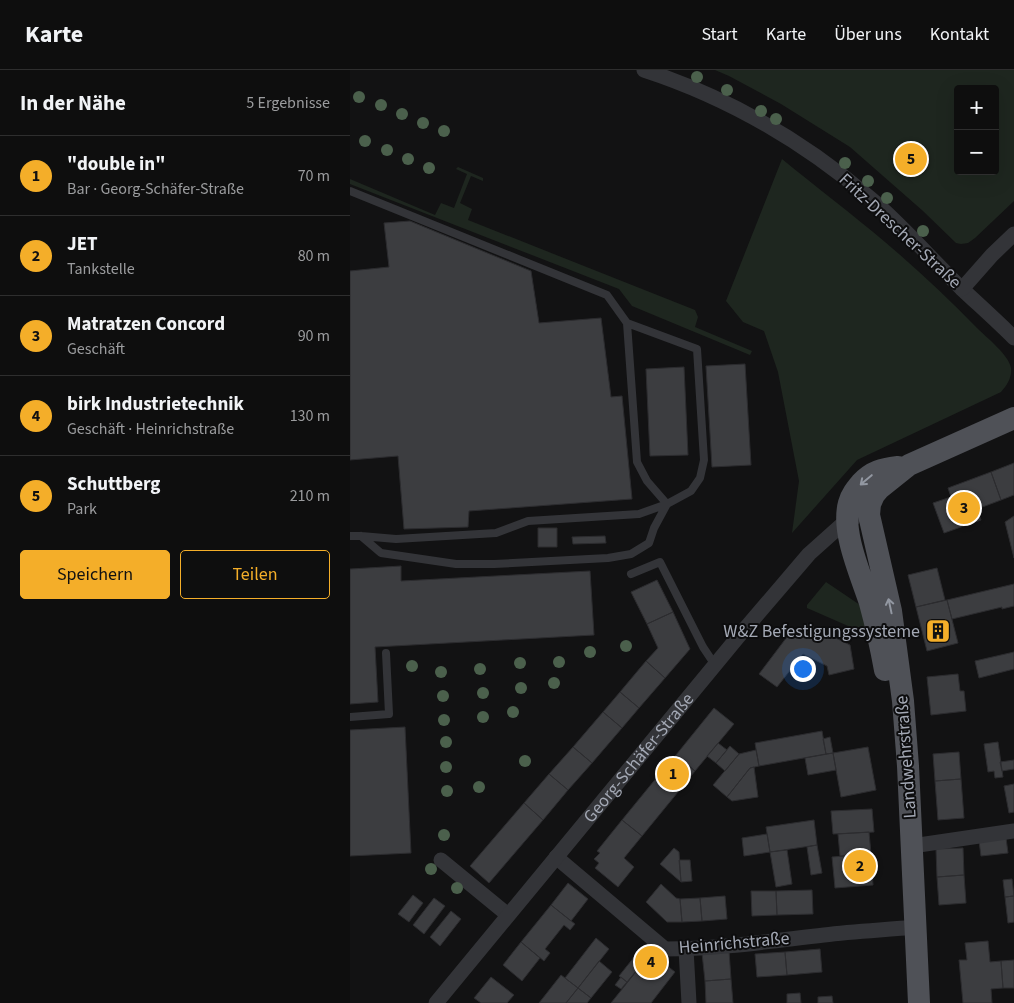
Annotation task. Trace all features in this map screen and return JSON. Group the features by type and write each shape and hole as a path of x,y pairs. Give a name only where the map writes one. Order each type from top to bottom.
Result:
{"main road":[{"path":"869,515 870,504 874,495 909,466 1014,418"},
{"path":"847,520 849,502 855,490 866,478 882,469 909,466"},
{"name":"Landwehrstraße","path":"869,515 891,611 904,700 912,846 906,1003"},
{"name":"Landwehrstraße","path":"847,520 853,552 879,636 885,670 896,793 919,1003"}],"street":[{"name":"Fritz-Drescher-Straße","path":"644,70 669,78 714,97 761,121 795,141 835,169 903,228 962,289 1014,338"},
{"path":"962,289 992,255 1014,234"},
{"name":"Georg-Schäfer-Straße","path":"436,1003 809,554 847,520 869,515"},
{"path":"912,846 1014,831"},
{"name":"Heinrichstraße","path":"556,857 665,949 736,945 826,934 910,927"},
{"path":"441,860 508,915"},
{"path":"686,949 689,1003"}],"lane":[{"path":"350,191 607,295 627,323 637,462 647,481 667,504"},
{"path":"350,536 396,539 496,533 528,521 639,514 667,504 691,491 700,478 704,460 696,349 627,323"},
{"path":"361,536 381,553 456,564 608,558 631,554 648,543 667,504"},
{"path":"631,574 660,562 703,647 715,665"},
{"path":"350,717 389,714 386,653"}],"shaded area":[{"path":"715,70 1014,70 1014,201 975,238 968,243 956,243 923,211 850,147 781,104"},
{"path":"782,159 909,263 1002,352 1011,368 1009,381 1001,392 857,460 792,533 799,481 778,372 764,331 743,322 726,301"},
{"path":"458,167 483,178 483,181 471,176 460,203 472,209 468,220 695,310 698,317 695,327 752,351 750,355 632,306 619,289 350,184 350,179 435,215 441,203 454,208 467,174 456,169"},
{"path":"826,582 863,607 871,636 807,608 807,605"}],"building":[{"path":"410,221 531,271 539,323 601,318 611,397 622,396 632,499 469,511 468,527 404,529 398,456 350,460 350,271 389,267 384,223"},
{"path":"745,364 751,465 712,467 706,366"},
{"path":"684,367 688,455 650,456 646,369"},
{"path":"1014,463 1014,495 1001,500 991,472"},
{"path":"991,472 1001,500 977,509 981,520 944,533 933,503 951,497 948,488"},
{"path":"1014,516 1014,558 1005,522"},
{"path":"538,528 557,528 557,547 538,547"},
{"path":"605,536 606,543 573,544 572,537"},
{"path":"401,566 401,581 590,571 594,635 375,647 378,702 350,704 350,569"},
{"path":"937,568 945,600 916,607 908,575"},
{"path":"657,580 673,612 647,624 631,592"},
{"path":"1014,584 1014,606 952,619 947,600"},
{"name":"W&Z Befestigungssysteme","path":"947,600 958,643 927,651 916,607"},
{"path":"673,612 690,649 665,678 646,661 658,648 647,624"},
{"path":"807,624 850,645 854,669 829,675 827,666 803,654 777,687 759,674 787,637"},
{"path":"1014,652 1014,669 979,678 975,661"},
{"path":"646,661 665,678 639,708 620,692"},
{"path":"958,674 960,691 964,691 966,711 931,715 927,677"},
{"path":"620,692 639,708 622,728 603,712"},
{"path":"714,708 734,724 695,771 676,755"},
{"path":"603,712 622,728 592,763 573,747"},
{"path":"405,727 411,853 350,856 350,730"},
{"path":"822,731 826,754 759,766 755,743"},
{"path":"830,737 833,753 826,754 823,739"},
{"path":"998,742 1003,777 995,778 994,771 988,772 984,744"},
{"path":"718,743 727,750 716,763 707,756"},
{"path":"730,746 739,754 725,771 716,763"},
{"path":"573,747 592,763 568,790 549,774"},
{"path":"868,747 876,790 841,797 833,753"},
{"path":"756,750 759,766 750,768 727,797 713,785 739,754"},
{"path":"959,752 961,779 935,781 933,754"},
{"path":"833,753 836,770 808,775 805,758"},
{"path":"676,755 695,771 678,792 658,776"},
{"path":"1014,760 1014,769 1002,771 1000,762"},
{"path":"754,767 758,797 732,801 727,797 750,768"},
{"path":"549,774 568,790 543,820 524,803"},
{"path":"658,776 678,792 642,836 622,820"},
{"path":"961,779 964,818 938,820 935,781"},
{"path":"1014,784 1014,812 1009,813 1004,786"},
{"path":"524,803 543,820 489,883 470,866"},
{"path":"872,809 874,832 833,834 831,811"},
{"path":"622,820 642,836 624,858 634,867 618,887 595,868 599,863 594,859 600,853 597,851"},
{"path":"814,820 817,845 770,852 766,827"},
{"path":"869,832 871,854 840,856 838,834"},
{"path":"767,834 770,852 744,856 742,838"},
{"path":"1006,838 1008,853 981,856 979,841"},
{"path":"817,845 822,873 811,875 807,847"},
{"path":"674,848 679,852 681,882 660,864"},
{"path":"963,848 964,875 937,877 936,849"},
{"path":"787,850 792,884 776,887 770,852"},
{"path":"871,854 873,885 835,888 832,857"},
{"path":"679,860 690,860 692,881 681,882"},
{"path":"964,875 966,903 939,905 937,877"},
{"path":"1012,879 1014,896 1005,897 1003,880"},
{"path":"568,883 588,899 571,921 551,905"},
{"path":"661,884 676,898 680,899 682,922 667,922 646,902"},
{"path":"812,890 813,914 777,915 776,891"},
{"path":"751,891 776,891 777,915 752,916"},
{"path":"413,895 423,903 409,922 398,914"},
{"path":"725,896 727,919 702,921 700,898"},
{"path":"1014,896 1014,922 1008,923 1005,897"},
{"path":"434,898 445,906 424,934 413,925"},
{"path":"700,898 702,921 682,922 680,899"},
{"path":"551,905 575,924 570,930 564,925 545,949 550,953 544,961 521,942"},
{"path":"451,911 461,919 440,946 430,937"},
{"path":"596,938 609,949 578,988 565,978"},
{"path":"988,941 990,962 1001,961 1003,988 991,989 992,1003 963,1003 959,960 967,960 965,943"},
{"path":"521,942 540,958 522,981 503,965"},
{"path":"643,946 651,953 627,982 619,976"},
{"path":"820,949 822,972 787,975 785,952"},
{"path":"729,951 731,979 705,981 702,953"},
{"path":"785,952 787,975 757,977 755,954"},
{"path":"651,953 675,972 651,1003 611,1003"},
{"path":"1014,960 1014,988 1003,988 1001,961"},
{"path":"599,961 612,972 591,998 578,988"},
{"path":"561,975 578,988 566,1003 539,1003"},
{"path":"491,977 514,995 507,1003 481,1003 474,998"},
{"path":"621,977 627,982 621,989 615,985"},
{"path":"731,979 733,1003 706,1003 705,981"},
{"path":"578,988 591,998 587,1003 566,1003"},
{"path":"800,993 801,1003 787,1003 787,994"},
{"path":"832,996 833,1003 818,1003 818,997"}],"place":[{"name":"Schuttberg","path":"911,159"},
{"name":"Matratzen Concord","path":"964,508"},
{"name":"W&Z Befestigungssysteme","path":"938,631"},
{"name":"\"double in\"","path":"673,774"},
{"name":"JET","path":"860,866"},
{"name":"birk Industrietechnik","path":"651,962"}]}
